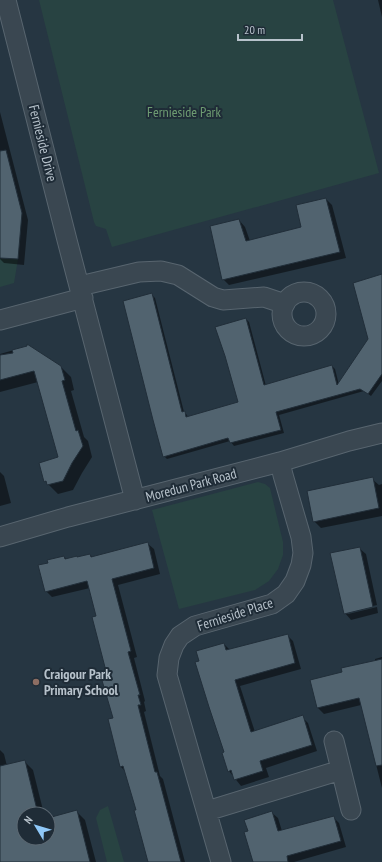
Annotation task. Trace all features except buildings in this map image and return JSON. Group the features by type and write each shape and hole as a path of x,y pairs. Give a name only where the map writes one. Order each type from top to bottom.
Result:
{"street":[{"name":"Fernieside Drive","path":"6,0 135,500"},
{"path":"0,320 139,272 161,271 178,275 213,298 223,300 264,297 285,304"},
{"name":"Moredun Park Road","path":"0,536 280,462 382,432"},
{"name":"Fernieside Place","path":"221,862 167,675 169,658 174,645 180,636 194,626 272,604 286,594 295,581 301,565 303,553 301,537 280,462"},
{"path":"334,741 351,810"},
{"path":"206,811 341,770"}],"green space":[{"name":"Fernieside Park","path":"39,0 333,0 379,173 112,247 106,229 96,226 94,222"},
{"path":"0,258 18,259 14,283 0,287"},
{"path":"258,482 265,484 270,488 283,542 283,555 278,569 269,581 255,590 179,609 152,510"},
{"path":"108,806 124,862 107,862 96,818 100,810"}],"place":[{"name":"Craigour Park Primary School","path":"36,682"}]}
